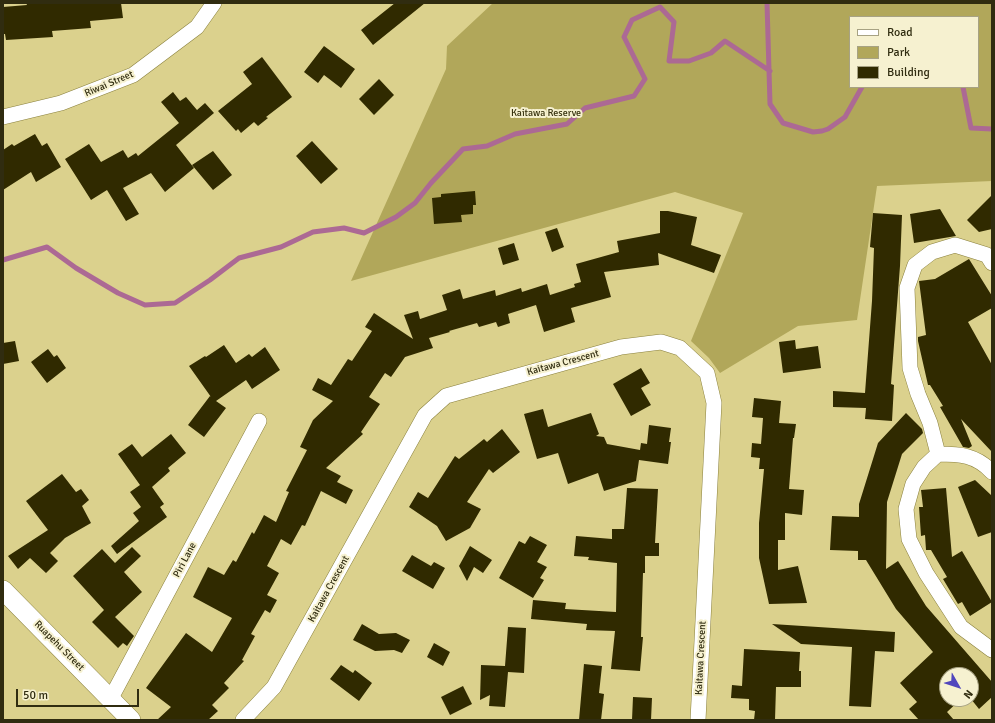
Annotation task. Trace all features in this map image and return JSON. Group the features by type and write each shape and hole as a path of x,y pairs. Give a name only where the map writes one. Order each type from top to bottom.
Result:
{"street":[{"name":"Riwai Street","path":"3,117 61,103 133,75 197,27 214,3"},
{"path":"938,454 930,423 918,394 910,368 907,288 915,265 932,252 955,245 987,255 992,263"},
{"name":"Kaitawa Crescent","path":"243,720 274,687 425,416 446,396 621,347 661,342 680,348 707,373 714,403 698,720"},
{"name":"Piri Lane","path":"111,698 259,421"},
{"path":"992,472 976,458 955,454 938,454 924,467 913,484 906,509 908,539 926,573 961,627 992,650"},
{"name":"Ruapehu Street","path":"3,590 10,605 111,698 131,720"}],"green space":[{"name":"Kaitawa Reserve","path":"493,3 992,3 992,181 877,186 857,320 798,326 720,373 709,358 691,341 743,213 675,192 351,281 446,69 447,46"}],"building":[{"path":"26,3 121,3 123,18 90,21 91,28 52,31 53,37 6,40 5,34 3,34 3,7 27,5"},
{"path":"395,3 425,3 373,45 361,30"},
{"path":"324,46 355,69 341,88 324,75 318,83 304,72"},
{"path":"262,57 292,97 266,117 268,118 258,126 254,122 241,133 238,129 236,131 218,111 252,84 243,72"},
{"path":"379,79 394,95 374,115 359,99"},
{"path":"173,92 180,101 186,97 197,110 205,103 214,113 176,145 194,168 165,192 151,173 123,188 139,214 126,221 107,190 91,200 65,159 89,144 101,162 123,150 128,158 136,153 138,156 179,123 161,102"},
{"path":"35,134 42,146 47,143 61,167 36,182 31,172 3,190 3,150 12,144 14,146"},
{"path":"312,141 338,169 321,184 296,156"},
{"path":"213,151 232,175 213,190 192,165"},
{"path":"475,191 476,205 473,205 473,214 461,215 462,222 434,224 432,198 441,197 441,194"},
{"path":"992,195 992,229 979,232 967,220"},
{"path":"940,209 956,236 914,243 910,214"},
{"path":"660,211 668,211 697,217 691,245 721,255 714,273 658,253 659,265 604,272 611,297 571,308 575,322 544,332 536,305 508,314 510,323 498,327 496,322 479,327 477,323 429,338 433,348 405,357 391,377 385,373 369,397 380,404 361,432 363,434 326,468 341,476 337,482 353,490 346,504 321,491 305,526 302,525 291,545 281,539 267,566 279,573 267,595 277,600 270,613 265,610 251,634 255,636 242,660 244,661 224,683 229,688 212,705 218,711 208,720 157,720 171,707 146,688 186,633 212,652 232,618 193,597 208,567 224,575 233,560 236,562 252,532 254,534 264,515 276,522 289,492 286,491 307,450 300,447 313,420 333,401 312,390 318,378 331,385 348,359 352,361 372,331 365,327 374,313 413,339 404,315 418,311 420,319 447,310 442,295 460,289 463,299 495,290 496,296 521,288 522,292 547,284 550,295 575,287 574,284 581,282 576,264 619,252 617,241 660,233"},
{"path":"873,213 902,215 900,266 891,384 894,385 892,421 865,419 866,408 833,407 833,391 865,393 872,301 874,248 870,247"},
{"path":"557,228 564,247 552,252 545,232"},
{"path":"514,243 519,260 503,265 498,248"},
{"path":"969,259 992,296 992,308 968,322 992,365 992,452 961,419 972,446 969,448 963,447 940,407 943,406 930,385 928,385 918,341 918,337 926,335 919,281 935,279"},
{"path":"795,340 796,349 818,346 821,368 783,373 779,342"},
{"path":"15,341 19,361 3,364 3,343"},
{"path":"224,345 236,363 249,354 252,357 265,347 280,370 252,389 246,380 216,401 226,408 204,437 188,425 210,396 211,397 189,366"},
{"path":"48,349 54,357 57,355 66,368 47,383 31,362"},
{"path":"641,368 650,383 641,388 651,405 631,416 613,384"},
{"path":"754,398 781,401 779,423 796,424 793,438 789,489 804,490 802,515 785,513 785,540 778,540 778,570 798,566 807,603 769,604 759,558 759,523 764,469 759,469 760,458 751,457 752,443 761,444 763,418 752,417"},
{"path":"543,409 548,427 591,413 599,434 596,436 604,437 607,444 640,450 641,443 647,444 649,425 671,428 668,464 639,460 636,481 604,491 598,473 568,484 558,453 537,459 524,414"},
{"path":"906,413 922,429 923,433 902,454 887,502 886,569 898,561 926,606 979,667 939,667 939,707 952,707 947,712 954,720 919,720 909,709 917,702 900,683 933,652 896,609 866,560 858,560 858,551 830,550 832,516 859,517 859,504 878,443"},
{"path":"502,429 520,452 493,473 489,469 467,502 481,509 470,528 446,541 437,526 409,507 418,492 428,498 455,456 459,459 484,439 487,442"},
{"path":"171,434 186,453 168,468 170,471 152,487 164,504 160,507 167,517 117,554 111,546 139,521 133,513 141,507 130,492 140,485 118,454 132,444 142,457"},
{"path":"62,474 76,492 81,489 89,500 82,506 91,523 65,538 50,553 58,561 46,573 30,558 18,569 8,556 48,530 26,501"},
{"path":"975,480 991,495 992,498 992,532 978,537 958,487"},
{"path":"627,488 658,489 655,543 659,543 659,556 645,556 641,637 643,637 640,671 611,669 615,631 586,630 587,624 531,619 533,600 566,603 565,609 616,612 617,563 588,560 589,557 574,556 576,536 612,539 612,529 624,529"},
{"path":"946,488 952,557 962,551 992,602 970,616 962,602 958,604 943,579 947,577 931,550 926,550 925,535 921,536 919,507 923,507 921,490"},
{"path":"530,536 547,545 537,562 547,567 540,578 544,580 533,598 499,578 519,541 525,544"},
{"path":"470,546 492,560 483,573 474,567 467,581 459,566"},
{"path":"132,547 141,556 124,572 142,592 115,617 134,636 127,646 123,643 118,648 92,622 104,610 73,576 102,549 115,563"},
{"path":"412,555 431,566 434,562 445,568 433,589 402,571"},
{"path":"362,624 379,634 396,633 410,640 402,653 394,650 375,651 353,640"},
{"path":"772,624 895,632 894,652 875,651 871,707 849,706 852,647 801,644"},
{"path":"508,627 526,628 524,673 508,672 505,707 489,706 490,695 480,700 481,665 505,666"},
{"path":"434,643 450,652 443,666 427,657"},
{"path":"744,649 800,652 799,671 801,671 801,687 776,687 775,720 754,720 755,711 749,710 749,699 731,698 732,685 742,686"},
{"path":"584,664 602,666 599,693 604,694 601,720 579,720"},
{"path":"341,665 353,673 355,670 372,683 359,701 330,679"},
{"path":"979,667 992,682 992,697 979,709 977,707 979,707"},
{"path":"463,686 472,704 450,715 441,697"},
{"path":"633,697 652,698 651,720 632,720"}],"waterway":[{"path":"767,3 770,104 783,123 813,132 828,129 845,117 861,88"},
{"path":"3,260 47,247 76,268 118,293 145,305 175,303 210,280 239,258 281,247 313,232 344,228 364,233 396,217 415,203 431,183 463,149 487,146 515,134 567,124 585,108 634,96 645,79 624,37 632,20 660,7 674,22 669,61 689,61 711,53 725,41 770,71"},
{"path":"963,88 971,128 992,129"}]}
